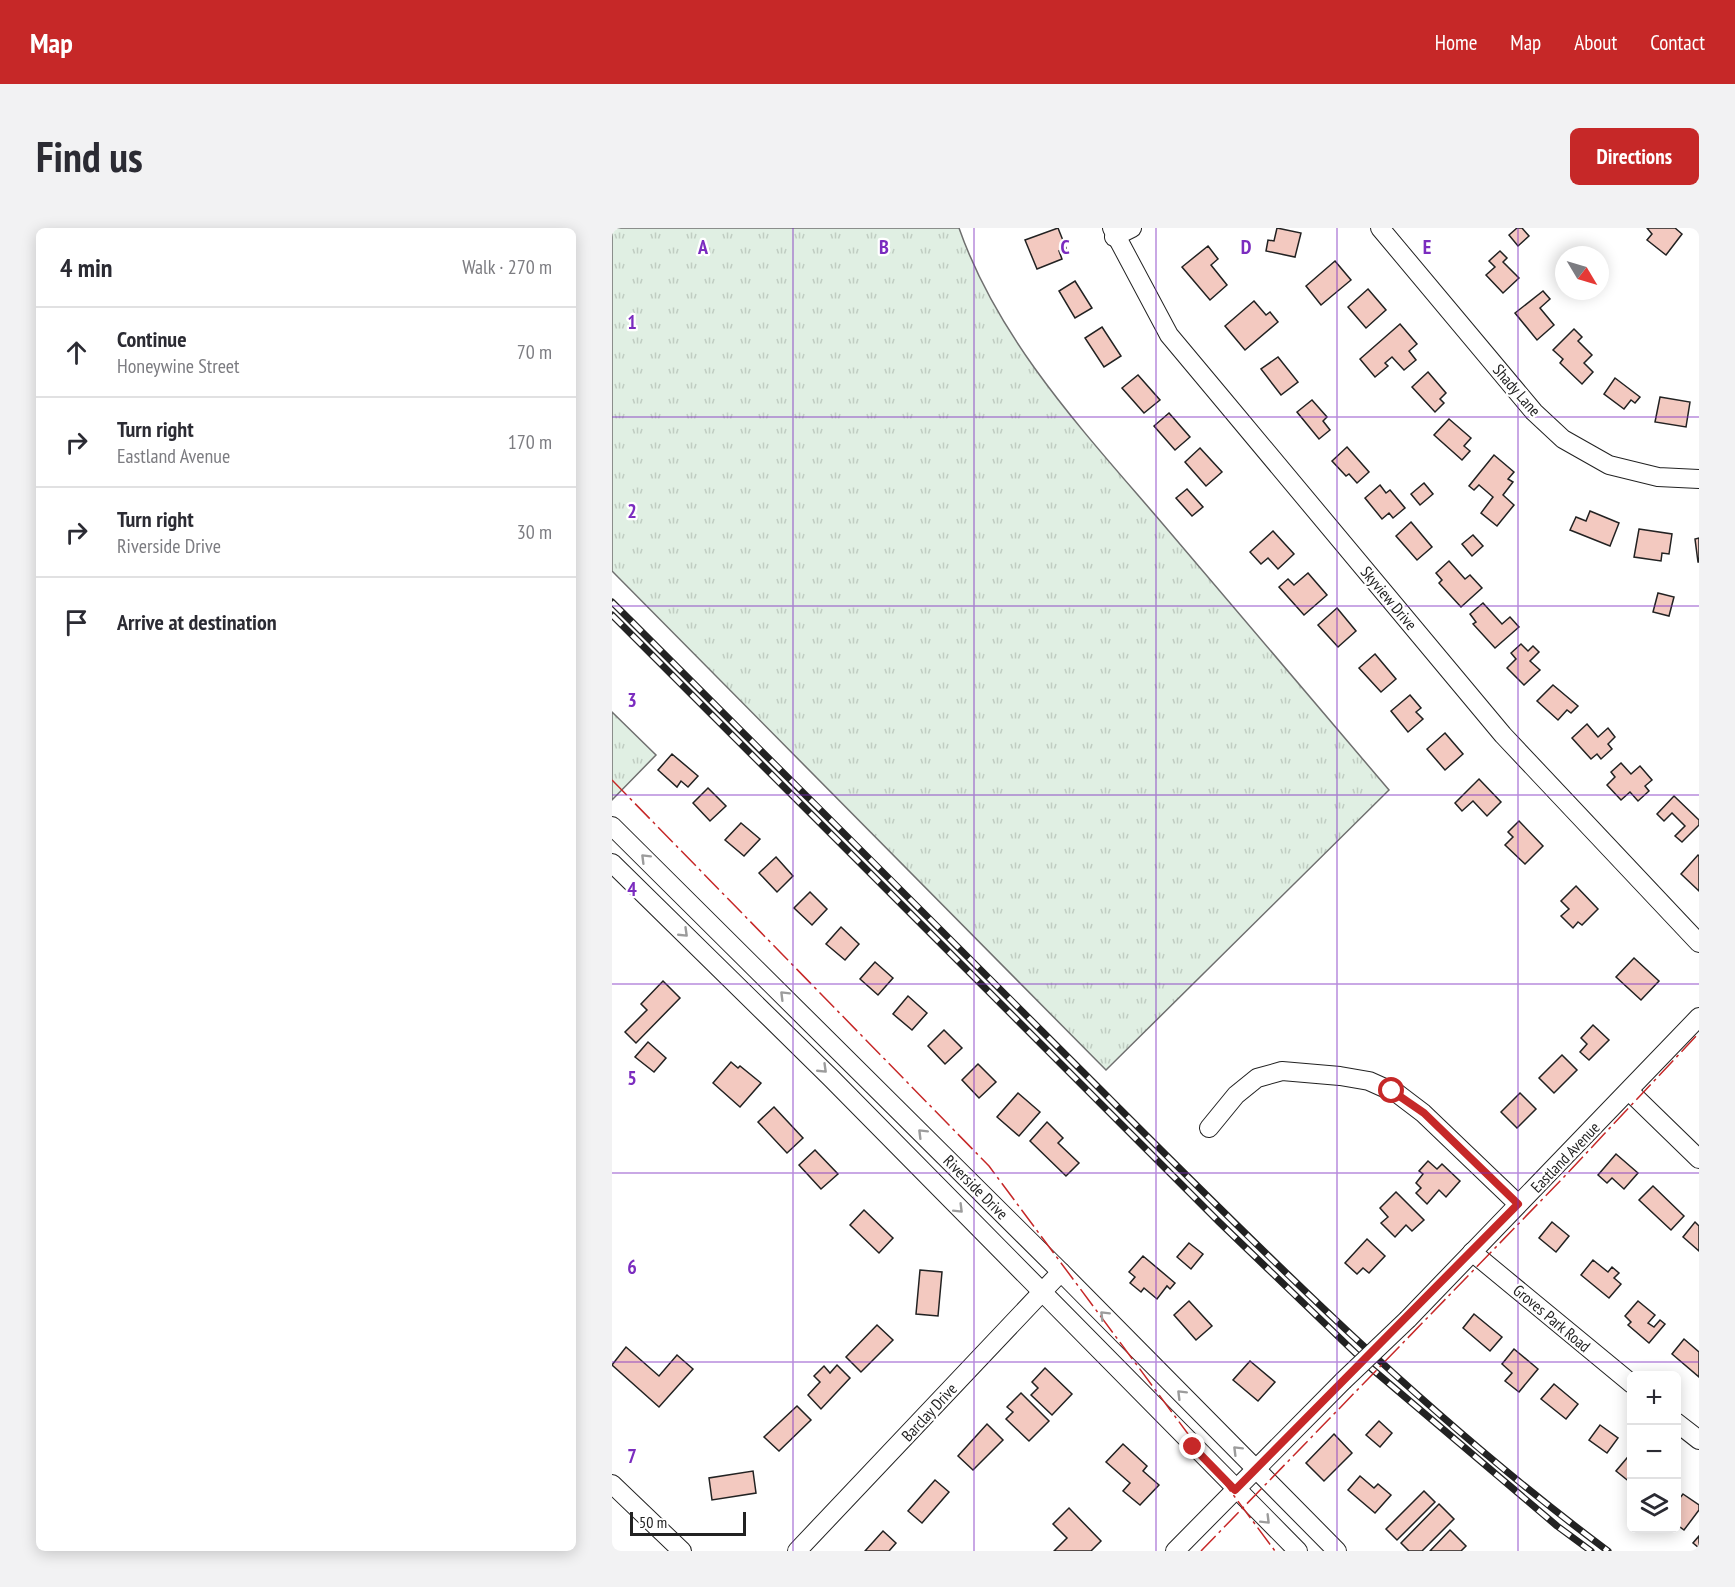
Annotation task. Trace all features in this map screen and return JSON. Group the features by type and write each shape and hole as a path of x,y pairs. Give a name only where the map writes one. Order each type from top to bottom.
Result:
{"street":[{"path":"1113,232 1132,228"},
{"name":"Shady Lane","path":"1380,228 1534,412 1563,440 1609,465 1658,477 1699,479"},
{"name":"Skyview Drive","path":"1113,232 1169,335 1503,735 1699,943"},
{"name":"Riverside Drive","path":"612,826 1061,1272 1337,1551"},
{"name":"Riverside Drive","path":"612,862 831,1078 1235,1490 1298,1551"},
{"name":"Eastland Avenue","path":"1175,1551 1343,1381 1408,1319 1699,1017"},
{"path":"1209,1128 1236,1095 1257,1078 1282,1071 1369,1081 1398,1094 1424,1113 1518,1204"},
{"path":"1629,1091 1699,1160"},
{"name":"Groves Park Road","path":"1472,1252 1627,1380"},
{"name":"Barclay Drive","path":"797,1551 1061,1272"},
{"path":"1681,1425 1699,1440"},
{"path":"612,1484 682,1551"}],"green space":[{"path":"612,228 959,228 976,270 997,310 1021,348 1074,420 1389,790 1106,1070 612,571"},
{"path":"612,712 656,755 612,800"}],"building":[{"path":"1058,228 1066,248 1059,251 1062,259 1037,269 1025,240"},
{"path":"1277,228 1301,233 1295,257 1266,251 1268,240 1274,241"},
{"path":"1517,228 1522,228 1529,236 1518,246 1509,235"},
{"path":"1647,228 1675,228 1682,234 1666,255 1647,240 1652,234"},
{"path":"1208,246 1218,259 1211,265 1227,285 1210,300 1182,267"},
{"path":"1500,251 1507,258 1503,262 1519,278 1503,293 1486,275 1495,267 1489,261"},
{"path":"1335,261 1351,280 1321,305 1306,286"},
{"path":"1075,281 1092,308 1075,318 1059,291"},
{"path":"1368,289 1386,310 1366,328 1348,307"},
{"path":"1543,291 1550,299 1540,308 1554,325 1537,340 1515,313"},
{"path":"1254,301 1266,315 1270,312 1278,322 1245,350 1225,326"},
{"path":"1400,324 1417,344 1409,351 1416,360 1404,370 1392,357 1385,363 1388,366 1375,377 1360,359"},
{"path":"1102,327 1121,356 1104,367 1085,338"},
{"path":"1574,329 1582,337 1578,341 1592,355 1584,363 1593,372 1582,384 1560,363 1563,359 1553,350"},
{"path":"1278,357 1298,382 1281,395 1261,369"},
{"path":"1428,372 1446,393 1440,399 1444,403 1435,412 1412,387"},
{"path":"1138,375 1160,400 1144,413 1122,388"},
{"path":"1615,378 1640,397 1635,403 1631,400 1624,409 1604,394"},
{"path":"1660,397 1690,402 1686,427 1655,422"},
{"path":"1312,400 1327,417 1323,421 1330,430 1319,439 1297,412"},
{"path":"1169,413 1190,437 1175,450 1154,426"},
{"path":"1449,419 1471,438 1464,446 1470,451 1462,460 1434,435"},
{"path":"1347,447 1369,472 1357,483 1349,474 1346,476 1332,461"},
{"path":"1200,448 1222,472 1206,486 1185,462"},
{"path":"1494,455 1514,472 1508,479 1513,482 1503,495 1514,505 1497,526 1481,513 1493,497 1479,485 1474,490 1469,486"},
{"path":"1424,483 1433,494 1420,505 1411,494"},
{"path":"1380,485 1386,493 1390,490 1405,508 1393,518 1389,513 1382,519 1365,498"},
{"path":"1187,489 1203,507 1192,516 1176,498"},
{"path":"1590,511 1619,523 1610,546 1570,530 1576,517 1586,521"},
{"path":"1411,522 1432,547 1417,560 1396,536"},
{"path":"1639,529 1672,534 1669,554 1662,553 1661,561 1634,557"},
{"path":"1273,531 1294,554 1278,569 1268,558 1261,564 1250,552"},
{"path":"1473,535 1483,546 1472,556 1462,544"},
{"path":"1699,538 1699,562 1698,562 1695,539"},
{"path":"1449,561 1465,579 1470,575 1482,588 1461,607 1439,583 1442,580 1436,573"},
{"path":"1308,573 1327,595 1304,615 1279,587 1288,579 1294,585"},
{"path":"1658,593 1674,597 1669,616 1653,612"},
{"path":"1483,603 1502,624 1510,617 1519,627 1495,648 1473,624 1476,622 1470,614"},
{"path":"1337,608 1356,631 1338,647 1318,625"},
{"path":"1521,644 1528,651 1533,646 1539,652 1530,661 1540,670 1524,685 1507,668 1516,659 1511,653"},
{"path":"1375,654 1396,679 1381,692 1359,668"},
{"path":"1553,685 1578,706 1571,713 1567,710 1558,720 1537,701"},
{"path":"1410,695 1421,708 1416,712 1423,719 1408,732 1391,711"},
{"path":"1587,724 1598,737 1608,728 1615,737 1608,744 1612,749 1601,759 1597,754 1591,759 1572,738"},
{"path":"1445,733 1463,754 1445,770 1427,749"},
{"path":"672,754 698,776 688,787 681,781 677,787 658,770"},
{"path":"1621,763 1631,774 1640,766 1652,780 1645,786 1649,791 1638,801 1630,792 1621,800 1607,785 1615,777 1611,772"},
{"path":"1479,779 1501,802 1487,816 1473,801 1462,811 1455,803"},
{"path":"708,788 726,806 710,821 693,803"},
{"path":"1674,796 1699,820 1699,825 1682,842 1675,836 1685,826 1672,813 1664,821 1657,814"},
{"path":"1519,821 1543,846 1525,864 1505,845 1513,837 1508,832"},
{"path":"741,823 760,839 744,856 725,840"},
{"path":"1699,856 1699,891 1681,874"},
{"path":"776,857 793,876 777,892 759,873"},
{"path":"1576,886 1598,909 1582,925 1578,922 1573,928 1561,916 1569,909 1561,901"},
{"path":"810,892 827,909 812,925 794,908"},
{"path":"841,927 859,944 845,960 826,944"},
{"path":"1634,958 1659,981 1641,1000 1616,977"},
{"path":"875,962 893,978 878,995 860,979"},
{"path":"663,981 680,998 636,1043 625,1032 647,1010 641,1004"},
{"path":"908,996 927,1013 912,1030 893,1014"},
{"path":"1593,1025 1609,1040 1589,1060 1580,1052 1587,1044 1581,1038"},
{"path":"944,1030 962,1048 945,1064 928,1046"},
{"path":"648,1042 666,1058 654,1072 635,1057"},
{"path":"1562,1055 1577,1070 1554,1093 1539,1078"},
{"path":"731,1062 738,1068 740,1066 761,1083 740,1107 713,1083"},
{"path":"978,1064 996,1082 979,1098 962,1080"},
{"path":"1018,1093 1040,1112 1019,1136 997,1117"},
{"path":"1520,1093 1536,1109 1517,1128 1501,1112"},
{"path":"774,1107 803,1138 787,1153 758,1122"},
{"path":"1047,1122 1063,1138 1058,1143 1079,1163 1066,1176 1030,1141"},
{"path":"815,1150 838,1174 821,1189 799,1165"},
{"path":"1616,1154 1638,1173 1624,1189 1612,1178 1607,1183 1598,1175"},
{"path":"1428,1161 1437,1169 1442,1164 1460,1181 1446,1197 1439,1190 1427,1204 1416,1193 1421,1188 1416,1183 1423,1174 1419,1171"},
{"path":"1653,1186 1684,1216 1671,1230 1639,1200"},
{"path":"1396,1192 1424,1220 1412,1231 1406,1225 1395,1237 1381,1223 1388,1217 1380,1208"},
{"path":"864,1210 893,1238 879,1253 850,1225"},
{"path":"1552,1222 1569,1236 1556,1252 1539,1238"},
{"path":"1695,1222 1699,1226 1699,1251 1683,1237"},
{"path":"1367,1239 1385,1256 1369,1273 1363,1268 1357,1274 1345,1263"},
{"path":"1189,1243 1203,1254 1191,1269 1177,1257"},
{"path":"1143,1256 1175,1283 1170,1289 1167,1286 1157,1299 1144,1288 1141,1292 1130,1283 1135,1277 1129,1272"},
{"path":"1593,1260 1608,1272 1612,1267 1619,1273 1614,1278 1621,1284 1609,1298 1581,1275"},
{"path":"920,1270 942,1272 938,1316 916,1314"},
{"path":"1189,1301 1212,1326 1196,1340 1174,1315"},
{"path":"1638,1301 1655,1315 1648,1323 1654,1327 1660,1320 1665,1324 1649,1343 1628,1325 1631,1322 1625,1316"},
{"path":"1474,1314 1502,1337 1490,1351 1463,1328"},
{"path":"877,1325 893,1340 861,1372 846,1357"},
{"path":"1684,1339 1699,1352 1699,1377 1672,1354"},
{"path":"626,1347 659,1376 677,1355 693,1369 659,1407 612,1365"},
{"path":"1514,1349 1538,1369 1519,1392 1505,1381 1512,1373 1502,1364"},
{"path":"1250,1361 1275,1382 1258,1401 1233,1380"},
{"path":"837,1365 850,1378 821,1409 808,1395 820,1382 814,1376 824,1366 830,1373"},
{"path":"1045,1368 1072,1394 1052,1415 1031,1395 1038,1388 1032,1382"},
{"path":"1554,1384 1578,1404 1566,1419 1541,1399"},
{"path":"1021,1393 1049,1421 1029,1441 1006,1419 1013,1412 1007,1407"},
{"path":"797,1406 811,1420 779,1451 764,1437"},
{"path":"1379,1421 1392,1433 1380,1447 1366,1435"},
{"path":"987,1424 1003,1440 973,1470 958,1456"},
{"path":"1600,1425 1618,1438 1607,1453 1589,1440"},
{"path":"1334,1434 1352,1453 1324,1481 1306,1463"},
{"path":"1123,1444 1147,1466 1143,1471 1159,1485 1140,1505 1123,1491 1130,1483 1106,1462"},
{"path":"1627,1458 1627,1480 1616,1471"},
{"path":"753,1471 756,1493 712,1500 709,1478"},
{"path":"1360,1476 1374,1488 1378,1484 1391,1495 1375,1513 1348,1490"},
{"path":"935,1480 949,1492 922,1523 908,1511"},
{"path":"1424,1491 1435,1502 1397,1540 1386,1529"},
{"path":"1683,1494 1699,1505 1699,1510 1684,1530 1681,1528 1681,1497"},
{"path":"1439,1504 1454,1519 1422,1551 1409,1551 1401,1543"},
{"path":"1069,1508 1101,1541 1091,1551 1054,1551 1067,1538 1053,1524"},
{"path":"1450,1530 1466,1546 1461,1551 1430,1551"},
{"path":"883,1531 896,1543 889,1551 865,1551"},
{"path":"1699,1536 1699,1548 1693,1543"}],"railway":[{"path":"612,602 1278,1265 1341,1325 1472,1442 1608,1551"},
{"path":"612,615 1219,1222 1372,1369 1557,1526 1591,1551"}],"power":[{"path":"612,780 989,1166 1275,1551"},
{"path":"1201,1551 1562,1179 1699,1033"}],"route":[{"path":"1193,1447 1235,1490 1408,1319 1518,1204 1424,1113 1392,1091"}]}
